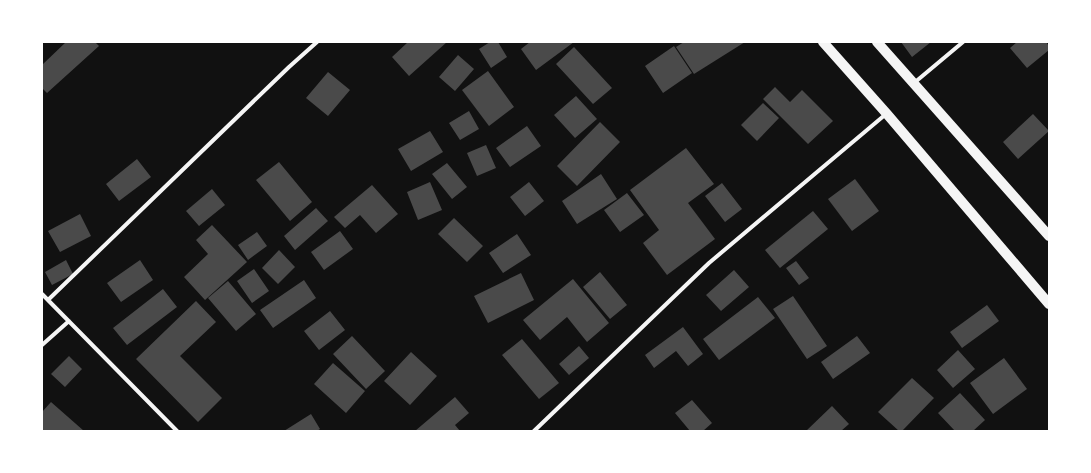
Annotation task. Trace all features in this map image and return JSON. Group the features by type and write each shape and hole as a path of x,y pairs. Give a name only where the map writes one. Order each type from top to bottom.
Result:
{"main road":[{"path":"823,42 887,114 1049,304"},
{"path":"876,42 1049,236"}],"street":[{"path":"48,300 289,67 317,42"},
{"path":"914,83 963,42"},
{"path":"534,431 709,262 887,114"},
{"path":"42,294 177,431"},
{"path":"42,344 68,321"}],"building":[{"path":"66,42 95,42 99,46 47,93 42,88 42,65"},
{"path":"408,42 447,42 409,76 392,57"},
{"path":"490,42 498,42 507,57 491,68 479,49"},
{"path":"530,42 574,42 536,70 521,49"},
{"path":"684,42 745,42 694,74 676,47"},
{"path":"901,42 931,42 912,57"},
{"path":"1017,42 1046,42 1049,46 1049,50 1027,68 1010,48"},
{"path":"674,46 692,73 663,93 645,66"},
{"path":"574,47 612,88 593,104 556,64"},
{"path":"458,55 474,69 455,91 439,77"},
{"path":"488,71 514,107 489,126 462,90"},
{"path":"328,72 350,90 328,116 306,98"},
{"path":"775,87 790,102 802,90 833,121 808,144 763,99"},
{"path":"576,96 597,119 575,138 554,115"},
{"path":"763,103 779,118 757,141 741,125"},
{"path":"469,111 479,129 460,140 449,123"},
{"path":"1033,114 1049,131 1018,159 1003,142"},
{"path":"600,122 620,142 577,186 557,166"},
{"path":"527,126 541,146 510,167 496,148"},
{"path":"430,131 443,152 411,171 398,149"},
{"path":"486,145 496,168 477,176 467,153"},
{"path":"686,148 714,184 688,203 715,239 667,275 643,243 659,230 630,190"},
{"path":"137,159 151,177 119,201 106,184"},
{"path":"279,162 312,202 290,221 256,180"},
{"path":"447,163 467,187 452,199 432,174"},
{"path":"601,174 617,199 577,224 562,201"},
{"path":"855,179 879,211 852,231 828,199"},
{"path":"430,182 442,210 418,220 407,192"},
{"path":"529,182 544,201 525,216 510,197"},
{"path":"722,183 742,209 725,222 705,196"},
{"path":"372,185 398,214 376,233 360,215 345,228 334,217"},
{"path":"212,189 225,205 199,226 186,211"},
{"path":"627,193 644,215 620,232 604,210"},
{"path":"316,208 328,221 295,250 284,236"},
{"path":"813,211 828,229 780,268 765,250"},
{"path":"80,214 91,236 60,252 48,231"},
{"path":"454,218 483,246 467,262 438,234"},
{"path":"212,225 247,262 205,300 184,277 208,254 196,240"},
{"path":"340,231 353,249 324,270 311,252"},
{"path":"257,232 267,246 248,260 238,245"},
{"path":"517,234 531,255 503,273 489,253"},
{"path":"279,250 295,267 278,284 262,268"},
{"path":"66,260 73,274 52,285 45,272"},
{"path":"140,260 153,280 121,302 107,283"},
{"path":"796,261 809,278 799,285 786,268"},
{"path":"254,269 269,291 252,303 237,281"},
{"path":"734,270 749,287 721,311 706,295"},
{"path":"600,272 627,305 610,319 583,287"},
{"path":"521,273 534,300 488,323 474,296"},
{"path":"573,279 609,323 587,342 567,317 540,340 523,320"},
{"path":"304,280 316,298 273,328 260,310"},
{"path":"228,281 256,314 236,331 208,298"},
{"path":"163,289 177,307 127,345 113,328"},
{"path":"793,296 827,346 807,359 773,309"},
{"path":"758,297 775,318 719,360 703,339"},
{"path":"196,301 216,322 180,356 222,398 198,422 136,359"},
{"path":"987,305 999,321 962,348 950,332"},
{"path":"330,311 345,330 319,350 304,331"},
{"path":"683,327 703,354 688,366 676,351 654,368 645,355"},
{"path":"352,336 385,371 366,389 333,354"},
{"path":"857,336 870,353 833,379 821,362"},
{"path":"522,339 559,383 539,399 502,355"},
{"path":"579,346 589,358 569,375 559,364"},
{"path":"958,350 975,369 953,388 937,370"},
{"path":"411,352 437,376 410,405 384,381"},
{"path":"69,356 82,369 65,387 51,374"},
{"path":"1004,358 1027,389 993,414 970,383"},
{"path":"333,363 365,391 346,413 314,384"},
{"path":"912,378 934,398 902,431 899,431 878,412"},
{"path":"960,393 985,420 973,431 955,431 938,413"},
{"path":"455,397 469,413 455,425 460,431 415,431"},
{"path":"692,400 712,423 703,431 690,431 675,413"},
{"path":"51,402 84,431 43,431 42,412"},
{"path":"832,406 849,424 841,431 806,431"},
{"path":"311,414 320,429 317,431 284,431"}]}
